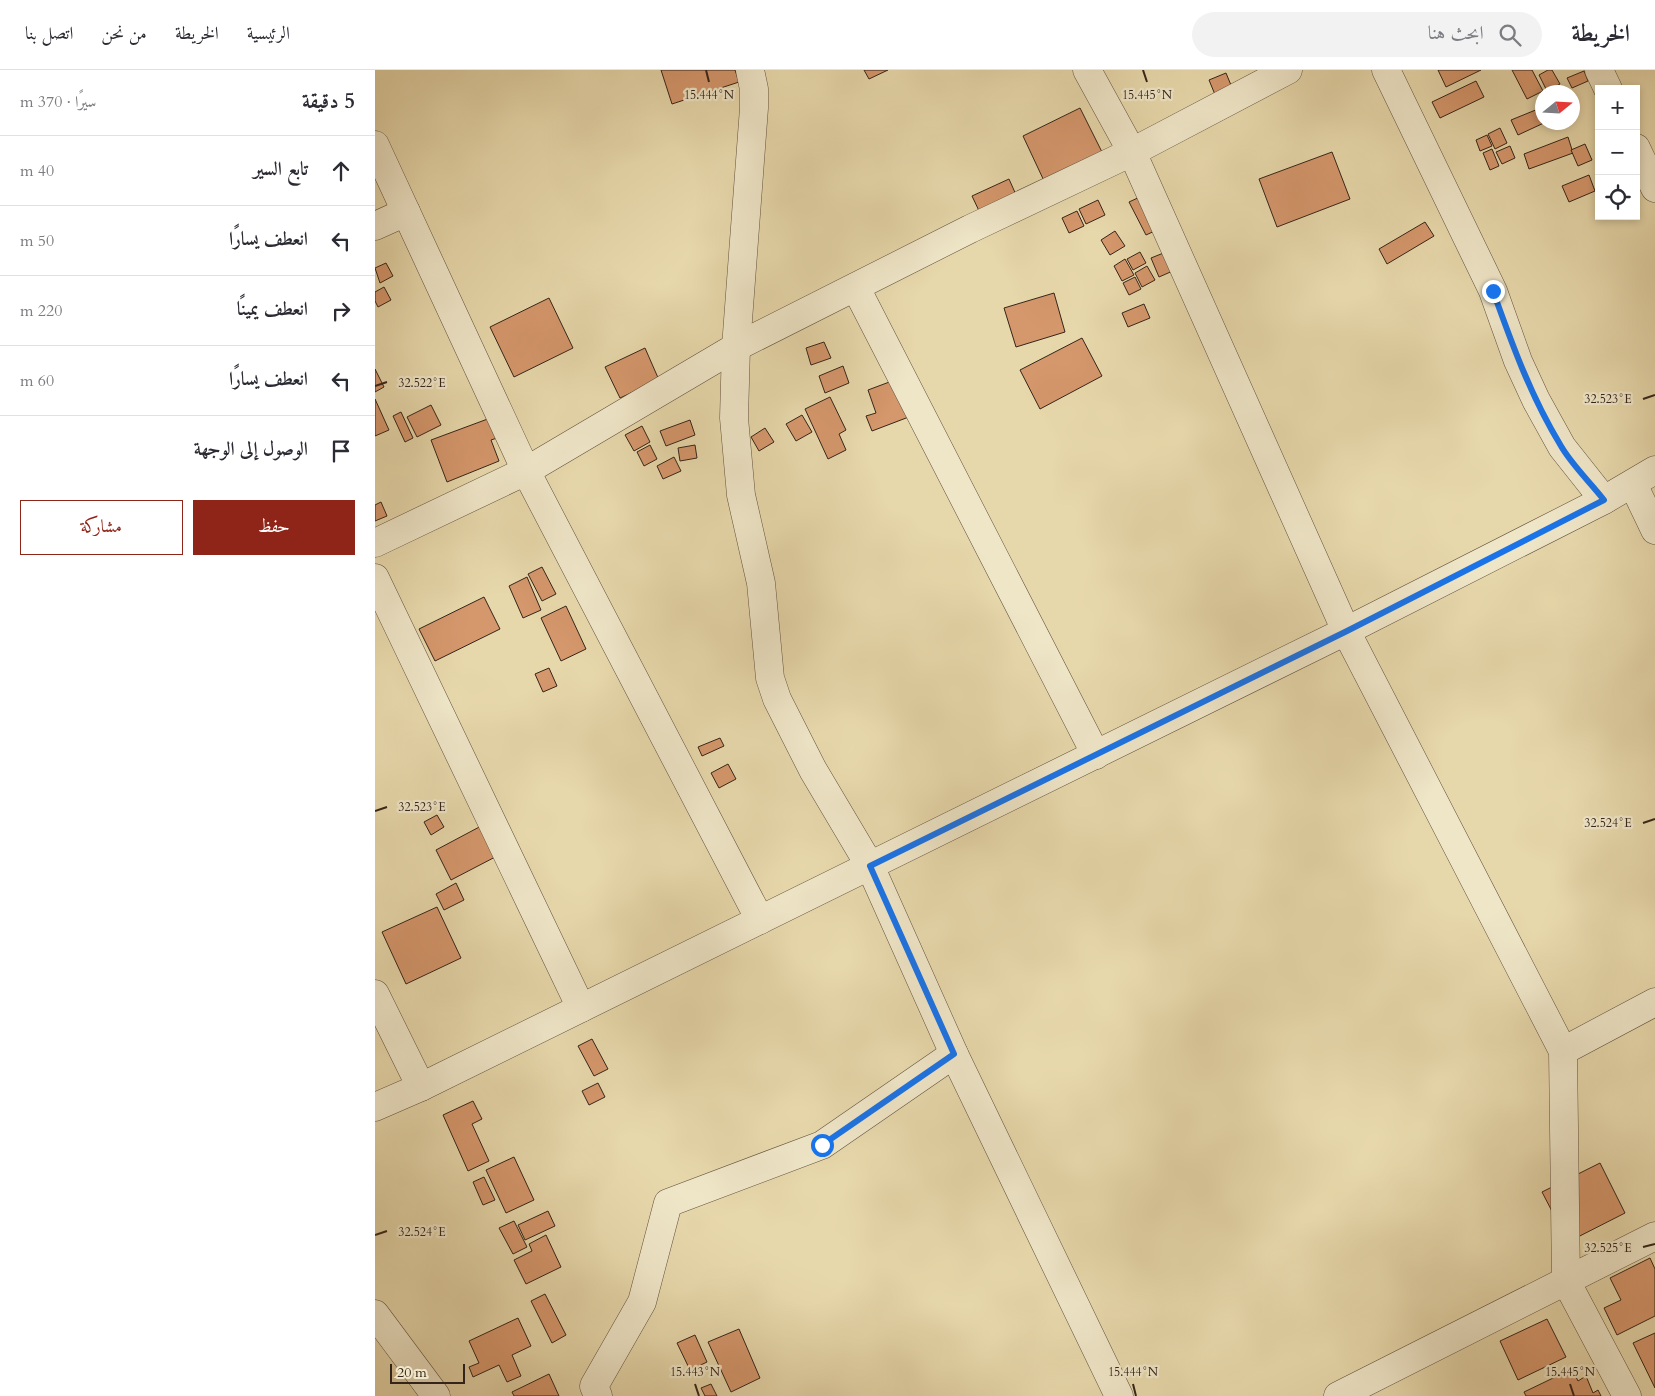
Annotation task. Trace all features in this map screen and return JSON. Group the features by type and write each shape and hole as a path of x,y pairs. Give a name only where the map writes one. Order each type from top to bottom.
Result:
{"street":[{"path":"750,70 754,89 754,108 736,347 734,418 741,495 761,583 770,678 777,699 813,770 870,866 954,1054 1119,1396"},
{"path":"1087,70 1132,152 1347,631 1563,1051 1565,1281 1627,1396"},
{"path":"375,543 526,471 736,347 970,229 1132,152 1288,70"},
{"path":"1386,70 1493,291 1518,361 1536,400 1561,447 1604,500"},
{"path":"1599,70 1606,85"},
{"path":"375,145 526,471 760,920"},
{"path":"1640,156 1655,188"},
{"path":"375,226 406,212"},
{"path":"856,288 1096,755"},
{"path":"375,1107 581,1008 1347,631 1604,500 1644,477 1655,530"},
{"path":"375,578 581,1008"},
{"path":"375,994 421,1086"},
{"path":"1563,1051 1655,1002"},
{"path":"599,1396 594,1386 642,1302 667,1203 822,1145 954,1054"},
{"path":"1338,1396 1655,1236"},
{"path":"375,1314 436,1396"}],"building":[{"path":"661,70 735,70 739,82 672,104"},
{"path":"864,70 888,70 869,79"},
{"path":"1438,70 1481,70 1446,87"},
{"path":"1512,70 1532,70 1540,85 1535,85 1535,95 1527,99"},
{"path":"1552,70 1560,84 1544,85 1539,75"},
{"path":"1584,71 1588,81 1579,85 1570,85 1567,78"},
{"path":"1226,73 1233,90 1216,97 1209,80"},
{"path":"1476,81 1484,97 1440,118 1432,102"},
{"path":"1080,108 1103,154 1045,183 1023,136"},
{"path":"1535,110 1535,127 1518,135 1511,120"},
{"path":"1500,128 1507,143 1495,149 1488,134"},
{"path":"1487,135 1492,146 1480,151 1476,140"},
{"path":"1568,137 1573,153 1529,169 1524,154"},
{"path":"1585,144 1592,160 1578,166 1571,150"},
{"path":"1510,146 1515,158 1502,164 1496,152"},
{"path":"1492,149 1499,166 1490,170 1483,153"},
{"path":"1332,152 1350,199 1277,227 1259,179"},
{"path":"1589,175 1595,191 1569,202 1562,186"},
{"path":"1009,179 1017,197 981,215 972,196"},
{"path":"1142,196 1159,229 1146,235 1129,202"},
{"path":"1098,200 1105,215 1086,224 1079,209"},
{"path":"1077,211 1084,226 1069,233 1062,218"},
{"path":"1425,222 1434,236 1387,264 1379,249"},
{"path":"1115,231 1125,246 1110,255 1101,240"},
{"path":"1140,252 1146,263 1133,270 1127,259"},
{"path":"1166,252 1175,270 1159,277 1151,258"},
{"path":"1125,259 1134,275 1122,281 1114,266"},
{"path":"386,263 393,276 380,283 375,268"},
{"path":"1147,266 1155,280 1142,287 1135,273"},
{"path":"1135,277 1141,289 1129,295 1123,283"},
{"path":"384,287 391,300 378,307 375,301 375,292"},
{"path":"1054,293 1065,332 1016,347 1004,308"},
{"path":"549,298 573,348 514,377 490,327"},
{"path":"1144,304 1150,318 1128,327 1122,313"},
{"path":"1082,338 1102,376 1040,409 1020,370"},
{"path":"824,342 831,358 811,365 806,348"},
{"path":"645,348 659,380 620,398 605,367"},
{"path":"843,366 849,383 825,393 819,376"},
{"path":"375,369 384,387 375,392"},
{"path":"900,378 914,415 872,431 866,416 876,413 868,390"},
{"path":"830,397 846,430 839,434 846,450 828,459 805,409"},
{"path":"375,399 389,430 375,436"},
{"path":"431,405 441,425 417,437 407,417"},
{"path":"401,412 413,438 405,442 393,416"},
{"path":"802,415 812,432 796,441 786,424"},
{"path":"493,417 500,437 491,440 499,461 447,482 431,440"},
{"path":"690,420 695,435 666,446 660,431"},
{"path":"642,426 650,442 634,451 625,435"},
{"path":"765,428 774,442 759,451 751,437"},
{"path":"650,445 657,459 644,466 637,452"},
{"path":"695,445 697,458 680,461 678,448"},
{"path":"674,457 681,471 663,479 657,466"},
{"path":"381,502 387,516 375,521 375,505"},
{"path":"542,567 556,594 542,601 528,574"},
{"path":"527,577 541,610 523,618 509,586"},
{"path":"484,597 500,629 435,661 419,629"},
{"path":"566,606 586,649 561,661 541,618"},
{"path":"549,668 557,686 543,692 535,674"},
{"path":"720,738 724,746 702,756 698,747"},
{"path":"728,764 736,779 719,788 711,773"},
{"path":"437,815 444,827 431,835 424,822"},
{"path":"483,825 499,855 451,880 436,850"},
{"path":"456,883 464,900 444,910 436,894"},
{"path":"437,907 461,958 406,984 382,932"},
{"path":"592,1039 608,1069 594,1076 578,1046"},
{"path":"598,1083 605,1097 589,1105 582,1091"},
{"path":"473,1101 482,1119 472,1124 489,1161 468,1171 443,1115"},
{"path":"514,1157 534,1200 506,1213 486,1170"},
{"path":"1600,1163 1625,1213 1568,1242 1542,1192"},
{"path":"484,1177 495,1200 483,1205 473,1182"},
{"path":"548,1211 555,1226 525,1240 518,1225"},
{"path":"514,1221 527,1247 513,1254 499,1228"},
{"path":"546,1235 561,1267 526,1284 514,1260 532,1251 529,1244"},
{"path":"1650,1258 1655,1269 1655,1316 1617,1335 1604,1308 1621,1300 1610,1278"},
{"path":"545,1294 566,1335 552,1343 531,1301"},
{"path":"518,1318 531,1346 512,1355 521,1376 507,1382 499,1365 473,1377 469,1367 479,1363 469,1341"},
{"path":"1547,1319 1566,1357 1518,1380 1500,1341"},
{"path":"739,1329 760,1378 731,1392 708,1342"},
{"path":"1655,1333 1655,1388 1633,1343"},
{"path":"695,1335 707,1362 690,1370 677,1343"},
{"path":"1572,1369 1578,1381 1586,1376 1593,1393 1598,1390 1601,1396 1526,1396 1524,1392"},
{"path":"549,1374 559,1396 514,1396 512,1392"},
{"path":"711,1384 717,1396 705,1396 701,1388"}],"route":[{"path":"822,1145 954,1054 870,866 1347,631 1604,500 1561,447 1536,400 1518,361 1493,291"}]}
